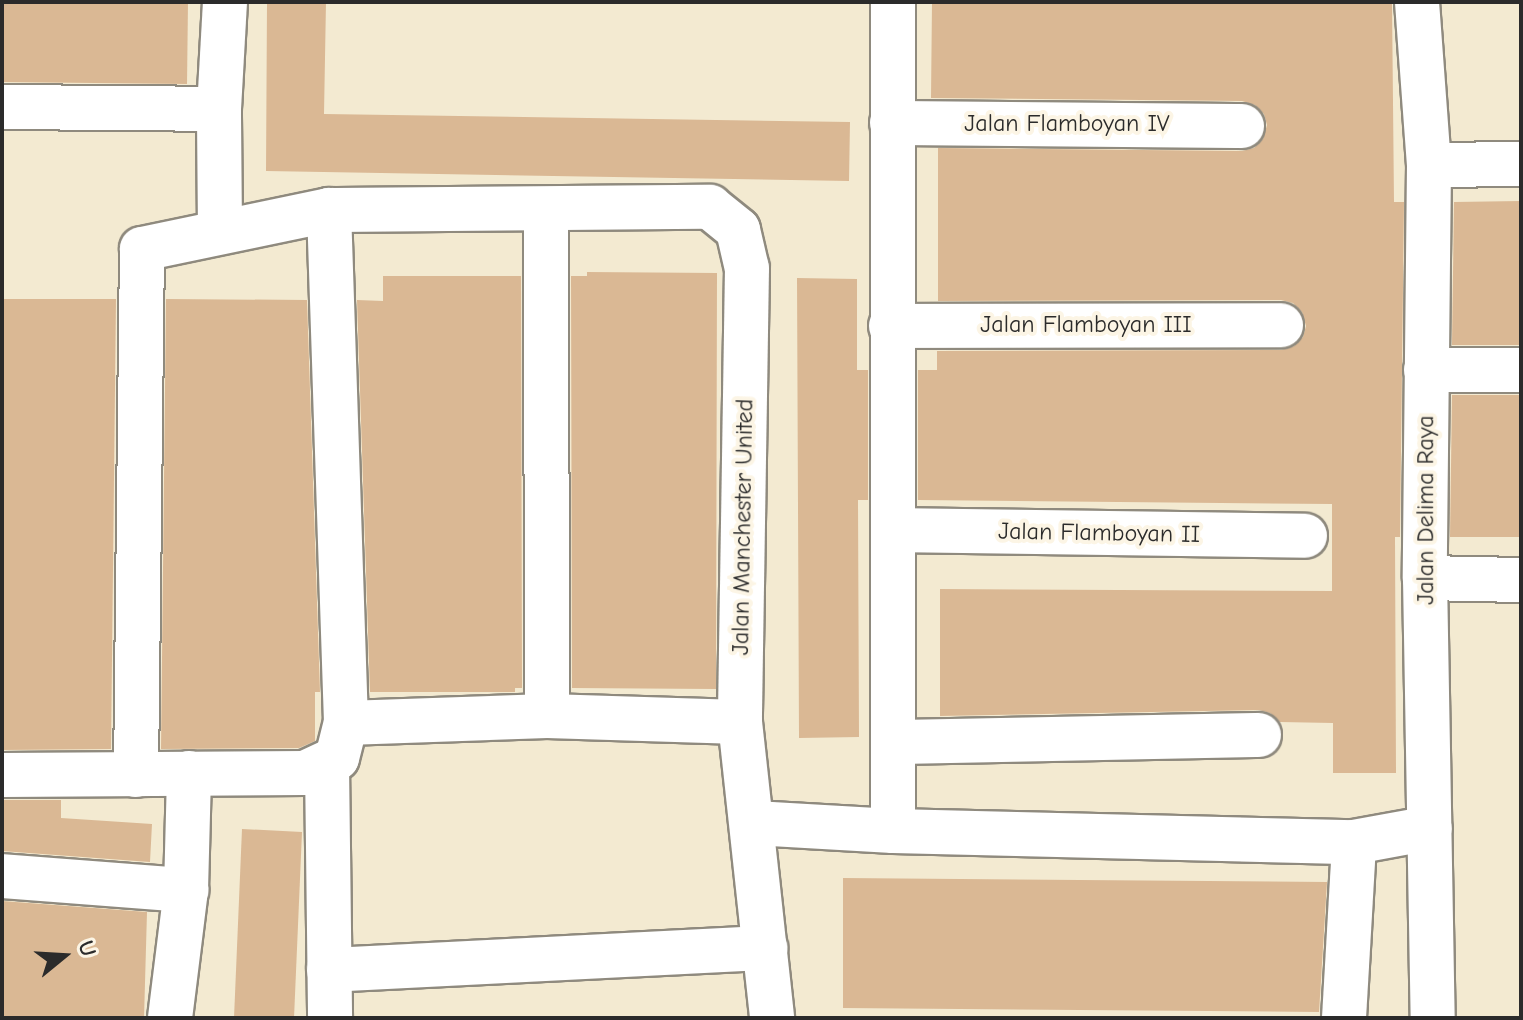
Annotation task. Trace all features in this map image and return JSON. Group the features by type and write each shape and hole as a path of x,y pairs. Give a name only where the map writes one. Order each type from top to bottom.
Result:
{"street":[{"path":"220,231 219,109 225,2"},
{"path":"893,2 891,326 896,742 893,831"},
{"name":"Jalan Delima Raya","path":"1417,2 1429,165 1425,578 1433,1018"},
{"path":"2,107 219,109"},
{"name":"Jalan Flamboyan IV","path":"892,123 1242,126"},
{"path":"1429,165 1521,164"},
{"name":"Jalan Manchester United","path":"546,211 710,207 738,230 747,268 740,722 754,823 772,1018"},
{"path":"2,775 293,774 327,765 341,753 346,723 329,210"},
{"path":"136,775 142,249 329,210 546,211 547,716"},
{"name":"Jalan Flamboyan III","path":"891,326 1281,325"},
{"path":"1426,370 1521,370"},
{"name":"Jalan Flamboyan II","path":"894,530 1305,536"},
{"path":"1425,578 1521,580"},
{"path":"346,723 547,716 740,722"},
{"path":"896,742 1259,735"},
{"path":"327,765 330,1018"},
{"path":"170,1018 186,890 189,773"},
{"path":"754,823 893,831 1354,842 1430,828"},
{"path":"1344,1018 1354,842"},
{"path":"2,876 186,890"},
{"path":"329,970 765,948"}],"building":[{"path":"2,2 188,2 187,84 2,82"},
{"path":"267,2 326,2 324,114 850,122 849,181 266,171"},
{"path":"932,2 1392,2 1394,202 1404,202 1400,537 1395,537 1396,773 1333,773 1333,723 1280,722 1270,713 1259,710 940,716 940,589 1332,591 1332,504 918,500 918,370 937,370 937,351 1281,350 1294,346 1303,337 1306,326 1302,312 1293,303 1281,300 938,301 938,148 1242,151 1254,148 1263,139 1267,125 1264,114 1255,105 1242,101 931,98"},
{"path":"1521,201 1521,345 1452,345 1454,202"},
{"path":"587,272 717,273 716,689 572,688 571,276 587,276"},
{"path":"383,276 521,276 522,688 515,688 515,692 370,692 357,300 383,301"},
{"path":"797,278 857,279 857,370 868,370 868,500 858,500 859,737 799,738"},
{"path":"2,299 116,299 111,749 2,750"},
{"path":"166,299 307,300 320,692 315,692 315,741 299,748 161,749"},
{"path":"1452,395 1521,395 1521,537 1450,537"},
{"path":"2,800 61,800 61,818 152,824 150,862 2,851"},
{"path":"242,829 302,832 294,1018 234,1018"},
{"path":"843,878 1327,882 1319,1012 843,1008"},
{"path":"2,901 147,912 144,1018 2,1018"}]}
